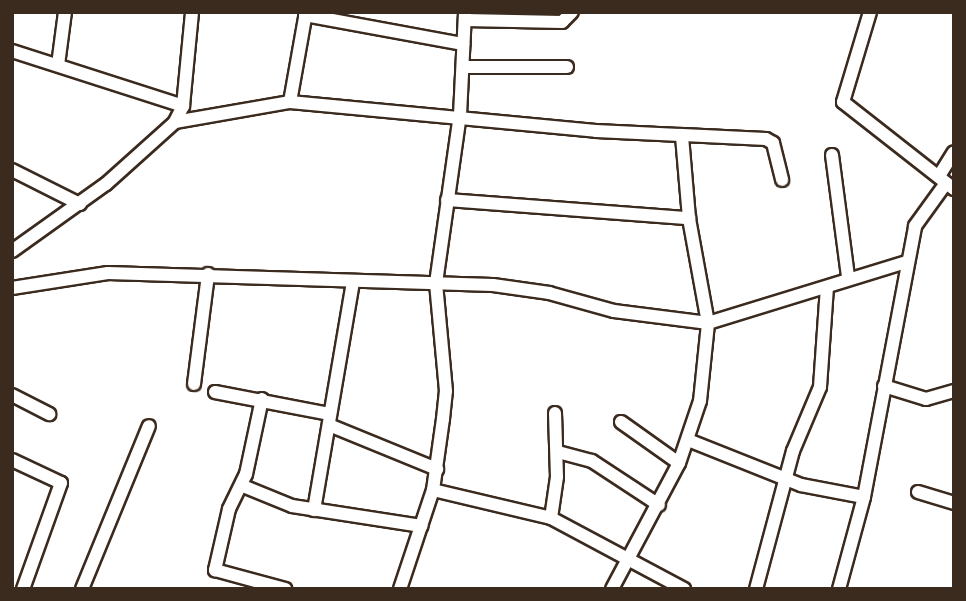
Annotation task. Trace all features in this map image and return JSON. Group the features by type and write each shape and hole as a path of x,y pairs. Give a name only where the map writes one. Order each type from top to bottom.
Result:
{"street":[{"path":"58,65 65,12"},
{"path":"12,251 80,204 175,122 183,106 192,12"},
{"path":"400,589 433,490 446,391 436,283 460,115 465,16 562,22 572,12"},
{"path":"870,12 843,102 946,183"},
{"path":"290,102 305,14 463,44"},
{"path":"12,51 183,106"},
{"path":"464,67 567,67"},
{"path":"175,122 290,102 460,115 596,131 770,141 782,180"},
{"path":"612,589 679,463 700,401 708,323 689,218 682,136"},
{"path":"839,589 864,497 905,262 915,226 946,183 954,152"},
{"path":"832,155 848,277"},
{"path":"12,170 80,204"},
{"path":"447,200 689,218"},
{"path":"12,288 108,273 436,283 538,291 614,311 708,323 827,287 848,277 905,262"},
{"path":"194,384 208,274"},
{"path":"314,509 353,282"},
{"path":"757,589 785,479 820,387 827,287"},
{"path":"884,386 926,399 954,391"},
{"path":"215,392 262,399 329,419 437,469"},
{"path":"12,395 49,414"},
{"path":"262,399 243,486 229,509 215,570 285,589"},
{"path":"551,518 558,452 555,413"},
{"path":"621,422 679,463"},
{"path":"82,589 149,426"},
{"path":"688,440 785,479 864,497"},
{"path":"558,452 592,460 659,505"},
{"path":"12,460 61,483 23,589"},
{"path":"243,486 258,496 314,509 421,526"},
{"path":"433,490 551,518 684,589"},
{"path":"918,492 954,503"}]}
